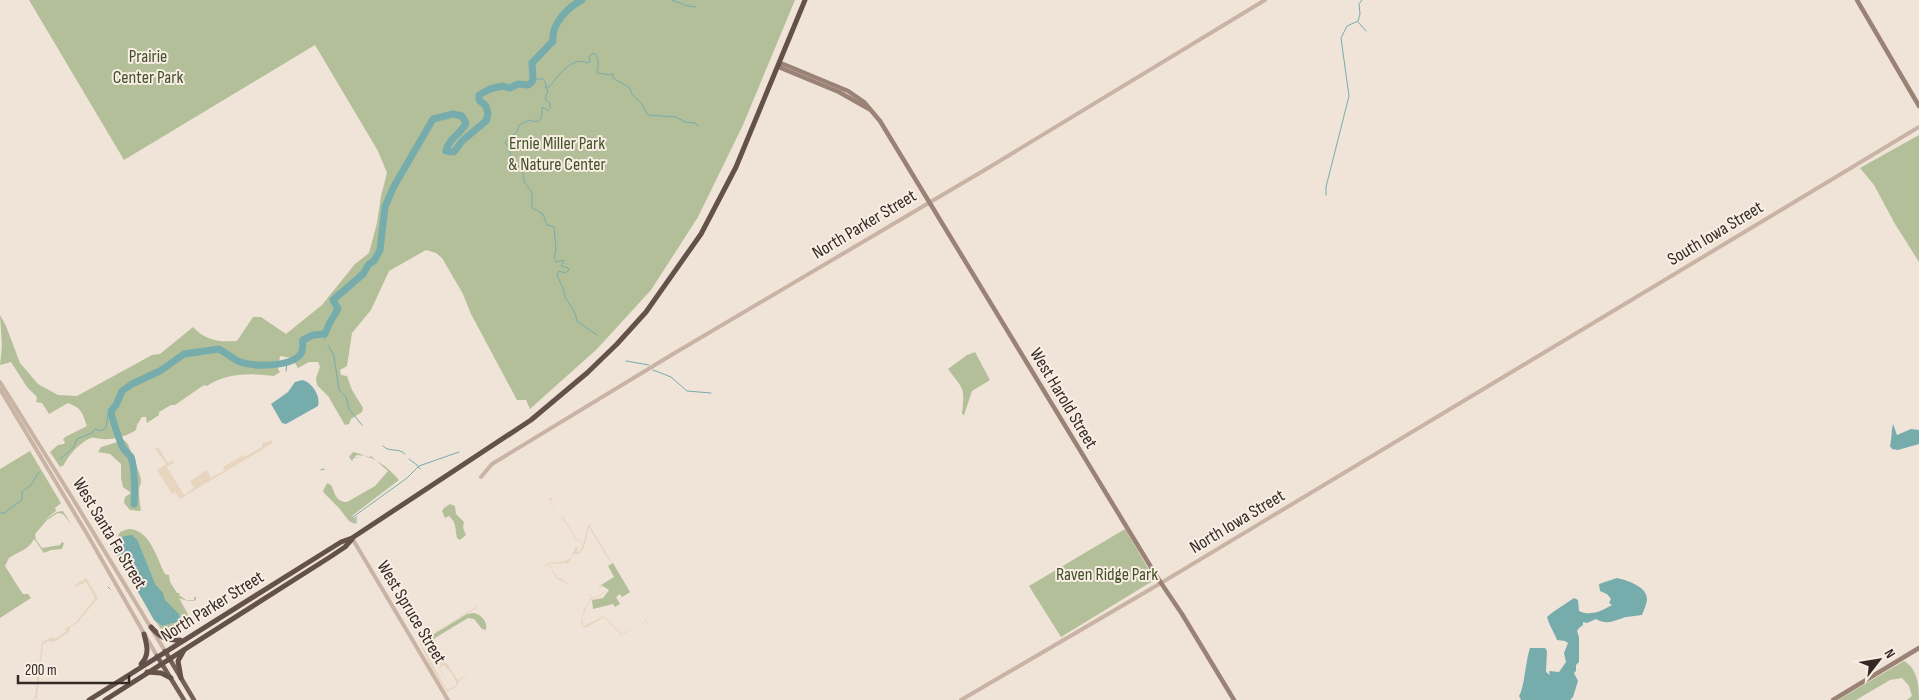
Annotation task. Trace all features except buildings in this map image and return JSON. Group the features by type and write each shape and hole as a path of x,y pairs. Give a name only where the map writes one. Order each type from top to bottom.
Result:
{"highway":[{"name":"North Parker Street","path":"89,700 341,542 352,538 512,434 558,398 606,355 646,312 675,272 709,218 736,167 806,0"},
{"name":"North Parker Street","path":"105,700 330,557 345,547 352,538"},
{"path":"151,627 162,638 183,640"},
{"path":"138,668 147,654 144,634"},
{"path":"181,678 178,661 186,648"},
{"path":"147,672 161,673 171,678"}],"main road":[{"path":"1857,0 1919,106"},
{"name":"West Harold Street","path":"779,65 783,64 848,91 871,109 1234,700"},
{"path":"1832,700 1919,648"},
{"name":"West Santa Fe Street","path":"165,651 194,700"},
{"name":"West Santa Fe Street","path":"157,656 184,700"}],"street":[{"name":"North Parker Street","path":"481,477 492,464 648,369 1265,0"},
{"name":"South Iowa Street","path":"1526,363 1919,127"},
{"name":"North Iowa Street","path":"961,700 1161,583 1526,363"},
{"name":"West Santa Fe Street","path":"0,382 165,651"},
{"name":"West Santa Fe Street","path":"0,389 157,656"},
{"name":"West Spruce Street","path":"352,538 448,700"}],"green space":[{"name":"Ernie Miller Park & Nature Center","path":"29,0 795,0 743,125 698,217 651,290 597,349 530,409 526,400 517,400 471,314 463,294 442,258 436,253 426,250 389,271 371,310 352,333 347,366 340,370 341,375 347,376 352,390 363,408 362,412 351,419 349,424 345,425 328,396 317,385 316,378 320,367 318,362 309,362 298,368 292,358 280,356 278,369 280,372 274,376 257,374 231,376 207,386 205,385 175,405 171,405 159,412 159,415 147,423 146,417 142,417 136,430 128,434 111,439 92,438 87,440 74,450 64,465 60,467 50,452 58,445 64,444 63,440 65,437 87,426 84,418 79,409 68,403 49,414 42,403 36,402 37,397 27,387 11,362 0,365 2,346 0,315 20,363 38,384 58,395 77,396 152,355 160,354 193,327 213,340 237,341 253,317 261,317 286,334 322,305 355,264 369,253 387,173 378,151 315,45 124,160"},
{"path":"1919,135 1919,262 1895,224 1874,185 1860,168"},
{"path":"975,352 990,380 972,391 964,415 962,414 962,390 948,369 967,355"},
{"path":"124,440 135,457 141,478 139,490 140,511 130,510 124,503 125,497 131,493 123,487 121,464 110,454 98,452 101,447"},
{"path":"30,451 61,503 55,508 56,511 43,521 57,512 63,511 71,524 63,514 58,513 47,520 35,534 36,540 42,548 60,545 62,542 64,543 62,549 44,553 34,539 26,548 9,558 5,566 23,594 28,594 31,598 0,618 0,469"},
{"path":"353,452 365,456 357,455 354,457 359,458 354,458 352,461 349,457 353,453 348,457"},
{"path":"377,461 399,480 353,515 355,524 349,521 323,491 327,483 331,485 340,500 347,502 375,486 388,471"},
{"path":"450,504 455,506 456,514 464,522 463,528 466,535 460,540 457,538 453,521 449,516 445,518 442,511"},
{"path":"128,529 136,530 147,539 165,574 169,575 170,582 177,593 180,593 179,595 186,600 194,600 194,597 196,597 196,600 192,601 185,600 179,598 191,620 171,633 164,633 155,621 162,626 176,622 153,581 138,541 116,540 120,532"},
{"name":"Raven Ridge Park","path":"1125,529 1151,573 1151,582 1061,637 1029,586"},
{"path":"613,563 630,592 622,597 620,594 616,597 620,604 615,607 613,604 593,609 592,600 603,598 609,590 601,585 614,577 608,566"},
{"path":"474,613 483,619 486,624 486,630 482,629 474,619 468,618 435,638 430,646 429,655 425,647 428,640 434,634 467,614"},
{"path":"1904,661 1909,664 1915,673 1919,700 1907,700 1912,696 1909,686 1902,678 1890,680 1856,700 1838,700"}],"shaded area":[{"path":"270,438 273,443 180,499 175,492 172,494 157,470 165,465 165,462 155,449 158,447 168,463 173,460 174,463 167,467 184,495 194,488 190,481 207,470 211,478 225,470 223,467 263,446 262,443 270,441"},
{"path":"563,517 577,540 579,539 583,545 588,526 592,523 590,526 612,563 589,527 584,547 579,554 574,554 568,564 549,564 558,578 561,579 563,575 562,580 567,583 568,581 568,584 579,590 557,579 549,565 544,566 549,563 565,561 571,558 575,548 579,546 576,551 579,552 583,546 579,540 574,542 576,540 563,519 560,519"},
{"path":"86,578 98,598 77,623 71,626 69,632 53,642 48,641 43,644 37,698 31,700 35,697 42,642 52,637 54,639 66,632 65,629 76,622 95,598 86,582 76,587 75,585"},
{"path":"609,589 600,596 591,600 588,604 582,618 584,626 604,616 622,634 639,625 621,635 604,617 586,628 584,627 581,622 582,617 584,609 590,600 590,595 587,594 591,594 591,598"},
{"path":"478,607 420,642 447,690 456,686 456,681 450,671 443,665 440,669 449,685 439,668 441,665 438,662 443,658 458,680 469,674 458,682 459,685 457,683 457,686 447,692 431,667 419,642"}],"water":[{"path":"306,381 315,390 319,402 318,406 286,424 282,423 271,404 288,392 295,382"},
{"path":"1893,424 1897,435 1911,429 1919,430 1919,444 1898,450 1892,449 1890,446"},
{"path":"132,535 138,541 155,584 163,593 165,600 179,614 180,618 177,622 162,626 154,620 113,548 116,540"},
{"path":"1617,578 1635,584 1644,591 1647,599 1642,615 1608,622 1596,619 1587,623 1583,622 1583,625 1577,631 1579,637 1579,662 1574,673 1578,681 1573,697 1570,700 1521,700 1519,696 1530,648 1545,648 1547,651 1546,672 1550,675 1549,671 1559,672 1566,662 1564,653 1568,643 1557,640 1547,617 1574,598 1578,600 1579,611 1583,613 1597,612 1605,609 1612,605 1609,603 1611,599 1607,594 1600,591 1599,584"}],"waterway":[{"path":"134,504 134,480 131,457 122,445 111,411 122,391 132,384 160,371 184,354 219,349 237,361 246,364 280,364 295,359 300,355 303,340 313,335 325,334 338,309 333,300 363,274 380,250 385,207 393,188 433,119 453,114 462,116 466,123 449,143 446,151 454,152 462,141 486,121 488,114 486,106 479,100 479,95 490,89 502,86 510,88 518,84 528,85 532,82 532,63 553,41 553,35 558,22 571,7 582,0"},
{"path":"672,0 696,7"},
{"path":"1326,195 1326,187 1349,96 1341,38 1347,26 1358,21 1360,14 1359,4 1362,0"},
{"path":"1358,22 1366,31"},
{"path":"546,87 549,87 570,65 581,61 590,62 589,56 594,53 598,60 597,73 610,75 613,73 613,78 630,88 632,94 642,104 648,115 676,117 685,122 695,123 698,126"},
{"path":"533,79 543,79 546,84 545,87 548,90 545,99 550,103 550,109 548,111 542,107 542,116 539,121 530,120 519,125 517,132 505,142 509,148 512,163 518,166 523,173 524,182 532,192 532,208 543,214 547,225 554,227 556,249 554,258 556,262 564,260 561,266 569,270 565,273 559,271 557,275 565,297 575,313 577,321 597,335"},
{"path":"325,334 325,340"},
{"path":"328,345 334,356 339,390 346,397 349,409 362,425"},
{"path":"626,361 649,365"},
{"path":"286,371 287,362"},
{"path":"653,370 671,377 687,391 711,393"},
{"path":"60,459 73,448 77,439 92,433 95,429 100,431 106,428 108,414 111,411"},
{"path":"383,446 405,454"},
{"path":"353,517 407,478 419,466 459,452"},
{"path":"409,459 420,469"},
{"path":"0,513 4,513 22,500 22,492 31,485 39,472"},
{"path":"356,517 356,523"}],"park label":[{"name":"Prairie Center Park","path":"148,66"}]}
